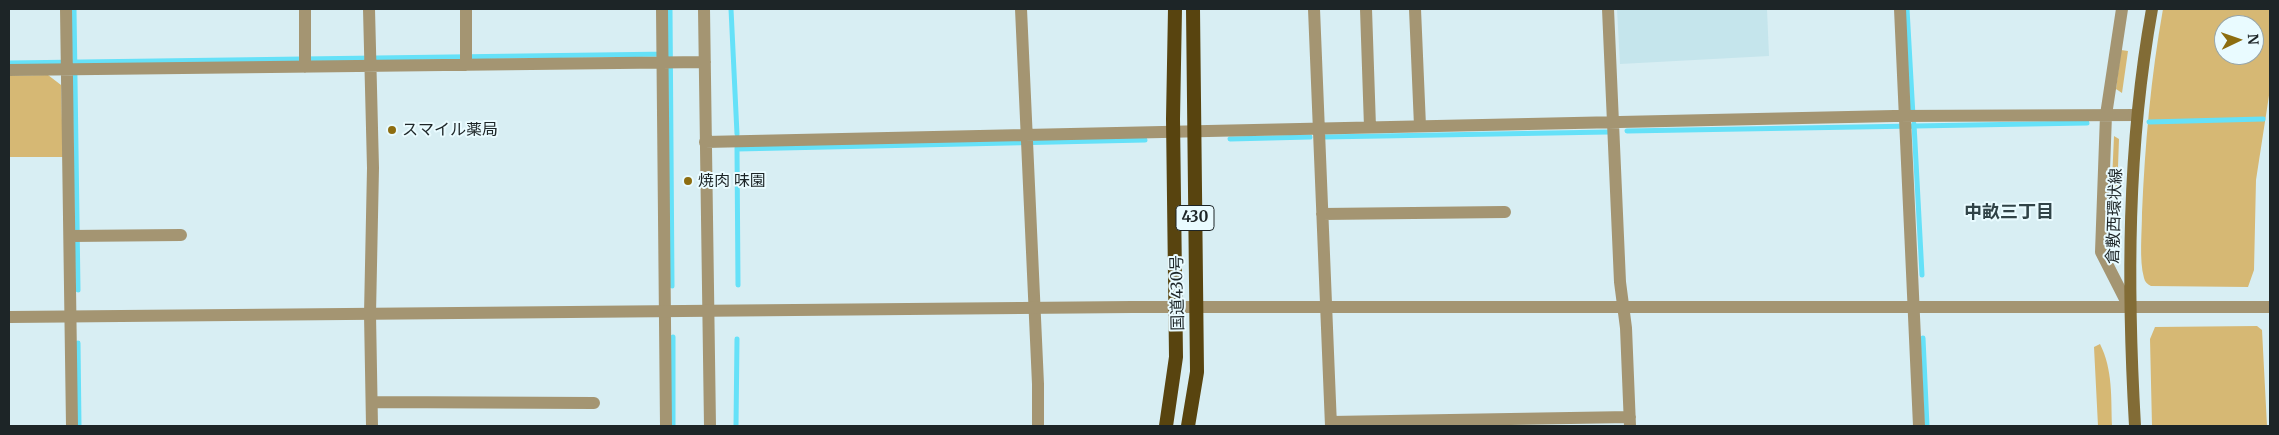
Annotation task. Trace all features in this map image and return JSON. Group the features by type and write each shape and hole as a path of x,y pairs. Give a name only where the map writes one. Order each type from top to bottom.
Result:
{"highway":[{"name":"国道430号","path":"1166,426 1176,357 1173,131 1175,9"},
{"name":"国道430号","path":"1188,426 1197,372 1193,9"}],"main road":[{"name":"倉敷西環状線","path":"2135,426 2129,306 2130,234 2137,115 2152,9"}],"street":[{"path":"66,9 70,67 75,236 70,316 72,426"},
{"path":"305,9 305,63"},
{"path":"369,9 373,168 370,314 372,426"},
{"path":"466,9 466,60"},
{"path":"662,9 666,59 666,426"},
{"path":"704,9 710,426"},
{"path":"1021,9 1035,308 1038,426"},
{"path":"1314,9 1331,424 1630,422 1608,9"},
{"path":"1366,9 1370,127"},
{"path":"1415,9 1420,126"},
{"path":"1900,9 1909,120 1919,426"},
{"path":"2122,9 2106,115 2101,252 2129,306"},
{"path":"9,70 70,67 466,60 666,59 705,62"},
{"path":"705,142 1027,140 1194,130 2137,115"},
{"path":"1322,214 1505,212"},
{"path":"75,236 181,234"},
{"path":"9,317 666,310 1325,306 2129,306 2270,308"},
{"path":"372,402 594,403"}],"shaded area":[{"path":"1617,9 1767,9 1769,56 1620,64"},
{"path":"2163,9 2270,9 2270,89 2256,180 2254,270 2248,287 2151,286 2144,279 2141,255 2143,187 2155,59"},
{"path":"2121,50 2128,51 2122,93 2116,89"},
{"path":"48,75 61,85 63,157 9,157 9,76"},
{"path":"2114,136 2119,139 2116,222 2110,225"},
{"path":"2257,326 2262,330 2267,426 2152,426 2150,339 2155,327"},
{"path":"2100,344 2109,374 2112,426 2098,426 2094,347"}],"waterway":[{"path":"74,9 78,290"},
{"path":"670,9 672,286"},
{"path":"731,9 737,134"},
{"path":"1907,9 1913,116"},
{"path":"9,63 670,54"},
{"path":"2149,122 2263,119"},
{"path":"1627,131 2087,123"},
{"path":"1914,124 1922,275"},
{"path":"1324,137 1608,132"},
{"path":"1230,139 1310,137"},
{"path":"737,149 1145,140"},
{"path":"737,148 738,285"},
{"path":"673,337 673,426"},
{"path":"1923,338 1927,426"},
{"path":"736,426 737,339"},
{"path":"78,343 79,426"}],"place":[{"name":"スマイル薬局","path":"392,130"},
{"name":"焼肉 味園","path":"688,181"}],"district":[{"name":"中畝三丁目","path":"2009,213"}]}
